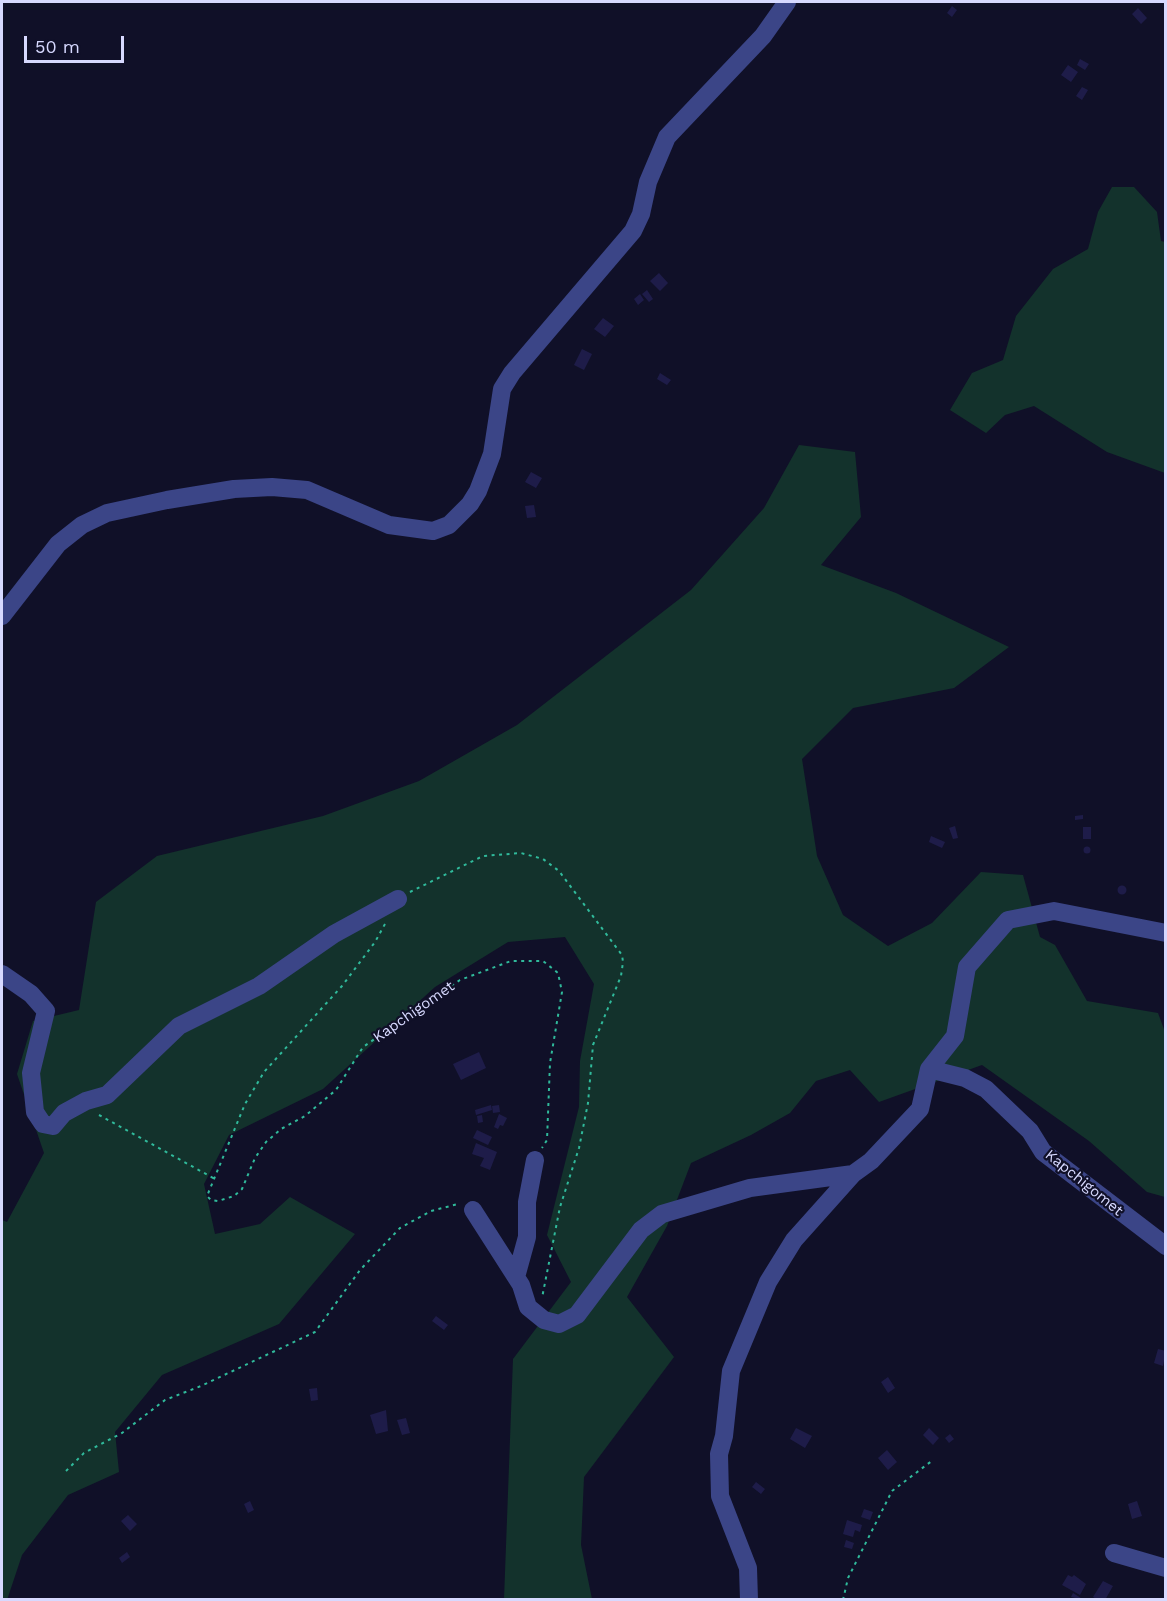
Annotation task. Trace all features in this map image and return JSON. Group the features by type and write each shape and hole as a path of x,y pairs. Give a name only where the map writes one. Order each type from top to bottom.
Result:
{"street":[{"path":"2,616 58,544 82,525 106,513 167,500 234,489 272,487 306,490 389,525 434,531 449,525 470,504 478,491 492,454 502,388 512,373 633,231 641,214 648,182 667,137 763,36 787,2"},
{"path":"2,974 31,994 46,1011 31,1073 35,1112 43,1124 53,1126 64,1113 80,1104 107,1095 179,1026 259,986 334,934 399,899"},
{"path":"749,1599 748,1568 720,1496 719,1454 724,1436 731,1371 768,1282 794,1240 853,1174 871,1161 920,1109 929,1069 955,1036 967,966 1008,920 1054,911 1166,933"},
{"name":"Kapchigomet","path":"929,1069 965,1078 986,1089 1030,1131 1043,1152 1166,1246"},
{"path":"516,1278 527,1237 527,1202 535,1160"},
{"path":"473,1210 521,1285 524,1303 538,1315 559,1324 577,1315 641,1230 662,1214 750,1188 853,1174"},
{"path":"1114,1553 1166,1568"}],"path":[{"path":"399,899 483,856 521,854 532,856 543,859 559,871 622,955 621,976 593,1045 588,1103 579,1148 560,1208 538,1315"},
{"name":"Kapchigomet","path":"399,899 375,942 342,986 264,1072 236,1123 207,1196 211,1200 234,1196 242,1189 255,1158 266,1142 281,1129 305,1116 336,1090 363,1047 460,980 511,961 532,959 543,961 558,973 562,992 550,1064 547,1140 535,1160"},
{"path":"80,1104 215,1179"},
{"path":"66,1471 84,1453 122,1433 165,1400 201,1386 315,1332 360,1270 400,1228 431,1211 463,1202 473,1210"},
{"path":"843,1599 848,1578 892,1491 933,1460"}],"green space":[{"path":"1112,187 1134,187 1157,212 1161,241 1165,242 1165,473 1107,452 1034,406 1005,415 986,433 950,410 972,373 1003,360 1016,316 1053,269 1088,249 1098,212"},
{"path":"799,445 855,452 861,517 821,565 896,593 1009,647 954,688 853,708 802,759 817,856 843,915 888,946 932,923 981,872 1023,875 1040,937 1055,945 1087,1001 1158,1013 1165,1032 1165,1197 1147,1192 1089,1141 982,1065 879,1102 850,1070 816,1081 790,1113 751,1135 691,1163 667,1226 627,1297 674,1357 584,1477 581,1545 592,1599 504,1599 513,1359 571,1282 547,1235 579,1107 580,1061 594,984 565,937 508,942 435,987 323,1089 229,1135 204,1184 215,1234 260,1224 290,1197 355,1234 279,1324 162,1375 115,1432 119,1472 68,1495 22,1555 7,1600 2,1599 2,1220 7,1222 44,1153 17,1074 33,1021 79,1010 96,902 157,856 323,816 419,781 517,725 691,590 764,508"}],"building":[{"path":"952,6 957,10 952,17 947,13"},
{"path":"1138,8 1147,18 1141,24 1132,14"},
{"path":"1080,59 1089,64 1085,70 1077,65"},
{"path":"1068,65 1078,72 1071,82 1061,75"},
{"path":"1082,87 1088,90 1082,100 1076,96"},
{"path":"659,273 668,283 660,291 650,281"},
{"path":"647,290 653,299 649,302 642,294"},
{"path":"640,294 644,300 638,305 634,299"},
{"path":"603,318 614,326 605,337 594,329"},
{"path":"582,349 592,354 584,370 574,365"},
{"path":"660,373 671,380 667,385 657,379"},
{"path":"531,472 542,478 536,488 525,482"},
{"path":"534,505 536,517 527,518 525,506"},
{"path":"1083,815 1083,819 1075,820 1075,816"},
{"path":"955,826 958,838 953,839 949,828"},
{"path":"1083,827 1091,827 1091,839 1083,839"},
{"path":"931,836 945,842 942,848 929,842"},
{"path":"1087,846 1091,850 1087,854 1083,850"},
{"path":"1122,886 1126,890 1122,894 1118,890"},
{"path":"479,1052 486,1068 461,1080 453,1064"},
{"path":"491,1105 492,1110 476,1115 475,1110"},
{"path":"499,1105 500,1112 493,1113 492,1106"},
{"path":"499,1114 507,1118 503,1126 500,1125 498,1129 494,1127"},
{"path":"482,1115 483,1122 478,1123 477,1116"},
{"path":"477,1130 492,1137 488,1145 473,1138"},
{"path":"476,1143 497,1152 490,1170 480,1166 484,1158 472,1154"},
{"path":"436,1316 448,1325 444,1330 432,1321"},
{"path":"1158,1349 1166,1351 1163,1366 1154,1363"},
{"path":"888,1377 895,1388 888,1393 881,1382"},
{"path":"317,1388 318,1400 311,1401 309,1389"},
{"path":"386,1410 388,1431 376,1434 370,1415"},
{"path":"406,1418 410,1433 402,1435 397,1420"},
{"path":"796,1428 812,1436 805,1448 790,1439"},
{"path":"929,1428 939,1438 933,1445 923,1435"},
{"path":"950,1434 954,1439 949,1443 945,1438"},
{"path":"887,1450 897,1462 888,1470 878,1458"},
{"path":"756,1482 765,1489 761,1494 752,1487"},
{"path":"250,1501 254,1510 248,1513 244,1504"},
{"path":"1137,1501 1142,1516 1132,1519 1128,1504"},
{"path":"864,1509 873,1512 870,1520 861,1517"},
{"path":"128,1515 137,1524 130,1531 121,1521"},
{"path":"847,1520 862,1525 860,1532 855,1530 853,1537 843,1534"},
{"path":"846,1540 854,1543 852,1549 844,1547"},
{"path":"127,1552 130,1557 122,1563 119,1558"},
{"path":"1068,1575 1072,1577 1074,1575 1086,1584 1080,1595 1062,1585"},
{"path":"1103,1581 1113,1586 1105,1600 1098,1600 1093,1597"},
{"path":"1073,1593 1084,1600 1071,1597"}]}
